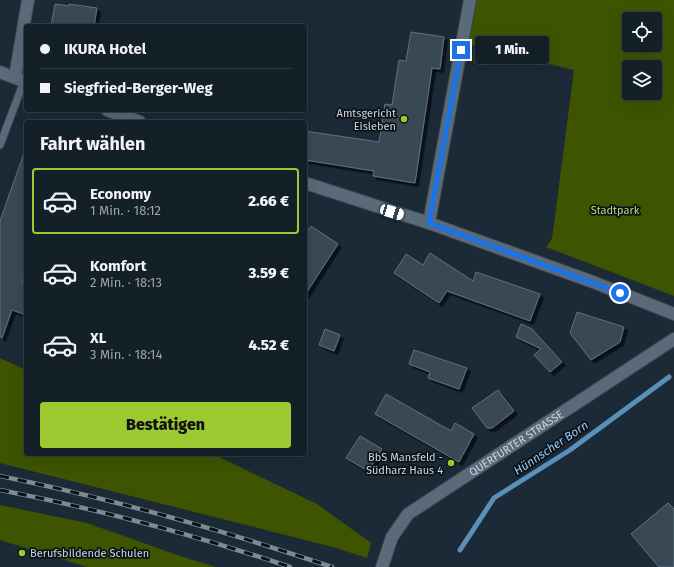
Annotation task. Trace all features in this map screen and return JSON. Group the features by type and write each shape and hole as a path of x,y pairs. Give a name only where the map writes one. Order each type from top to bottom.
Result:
{"main road":[{"path":"26,24 28,0"},
{"path":"429,223 470,0"},
{"path":"0,72 21,80 24,46"},
{"path":"112,112 134,120"},
{"path":"307,184 429,223 593,282 674,314"},
{"name":"QUERFURTER STRASSE","path":"382,567 392,537 408,514 674,339"}],"lane":[{"path":"0,145 21,80"}],"green space":[{"name":"Stadtpark","path":"476,0 674,0 674,296 546,247 552,239 574,70 468,44"},
{"path":"0,358 24,369 24,456 217,456 317,504 371,543 367,558 333,547 0,463"},
{"path":"0,505 87,523 180,556 216,567 87,567 0,540"}],"building":[{"path":"55,4 69,6 69,4 97,8 94,24 51,24"},
{"name":"Amtsgericht Eisleben","path":"411,32 444,37 440,69 432,68 415,183 373,176 374,171 307,160 307,131 379,142 385,104 392,105 399,60 406,61"},
{"path":"24,153 24,276 22,282 24,282 24,314 12,310 2,338 0,337 0,221"},
{"path":"311,226 338,244 307,292 307,232"},
{"path":"430,253 473,281 476,272 540,294 530,321 447,291 439,303 394,273 406,254 423,265"},
{"path":"577,312 624,327 620,342 591,360 570,333"},
{"path":"521,324 532,329 562,362 550,372 534,355 541,349 516,337"},
{"path":"325,329 340,335 334,351 319,345"},
{"path":"414,350 467,368 459,389 428,378 430,372 409,364"},
{"path":"498,390 514,411 492,428 487,428 472,408"},
{"path":"386,394 451,431 455,423 474,434 459,462 375,414"},
{"path":"360,436 382,449 368,471 346,458"},
{"path":"668,503 674,509 674,567 659,567 631,534"}],"waterway":[{"name":"Hünnscher Born","path":"460,550 494,498 570,450 669,377"}],"railway":[{"path":"0,476 167,516 250,540 332,567"},
{"path":"0,490 110,514 218,544 290,567"}],"place":[{"name":"Amtsgericht Eisleben","path":"404,119"},
{"name":"BbS Mansfeld - Südharz Haus 4","path":"451,463"},
{"name":"Berufsbildende Schulen","path":"22,553"}],"route":[{"path":"461,50 429,223 620,293"}]}
